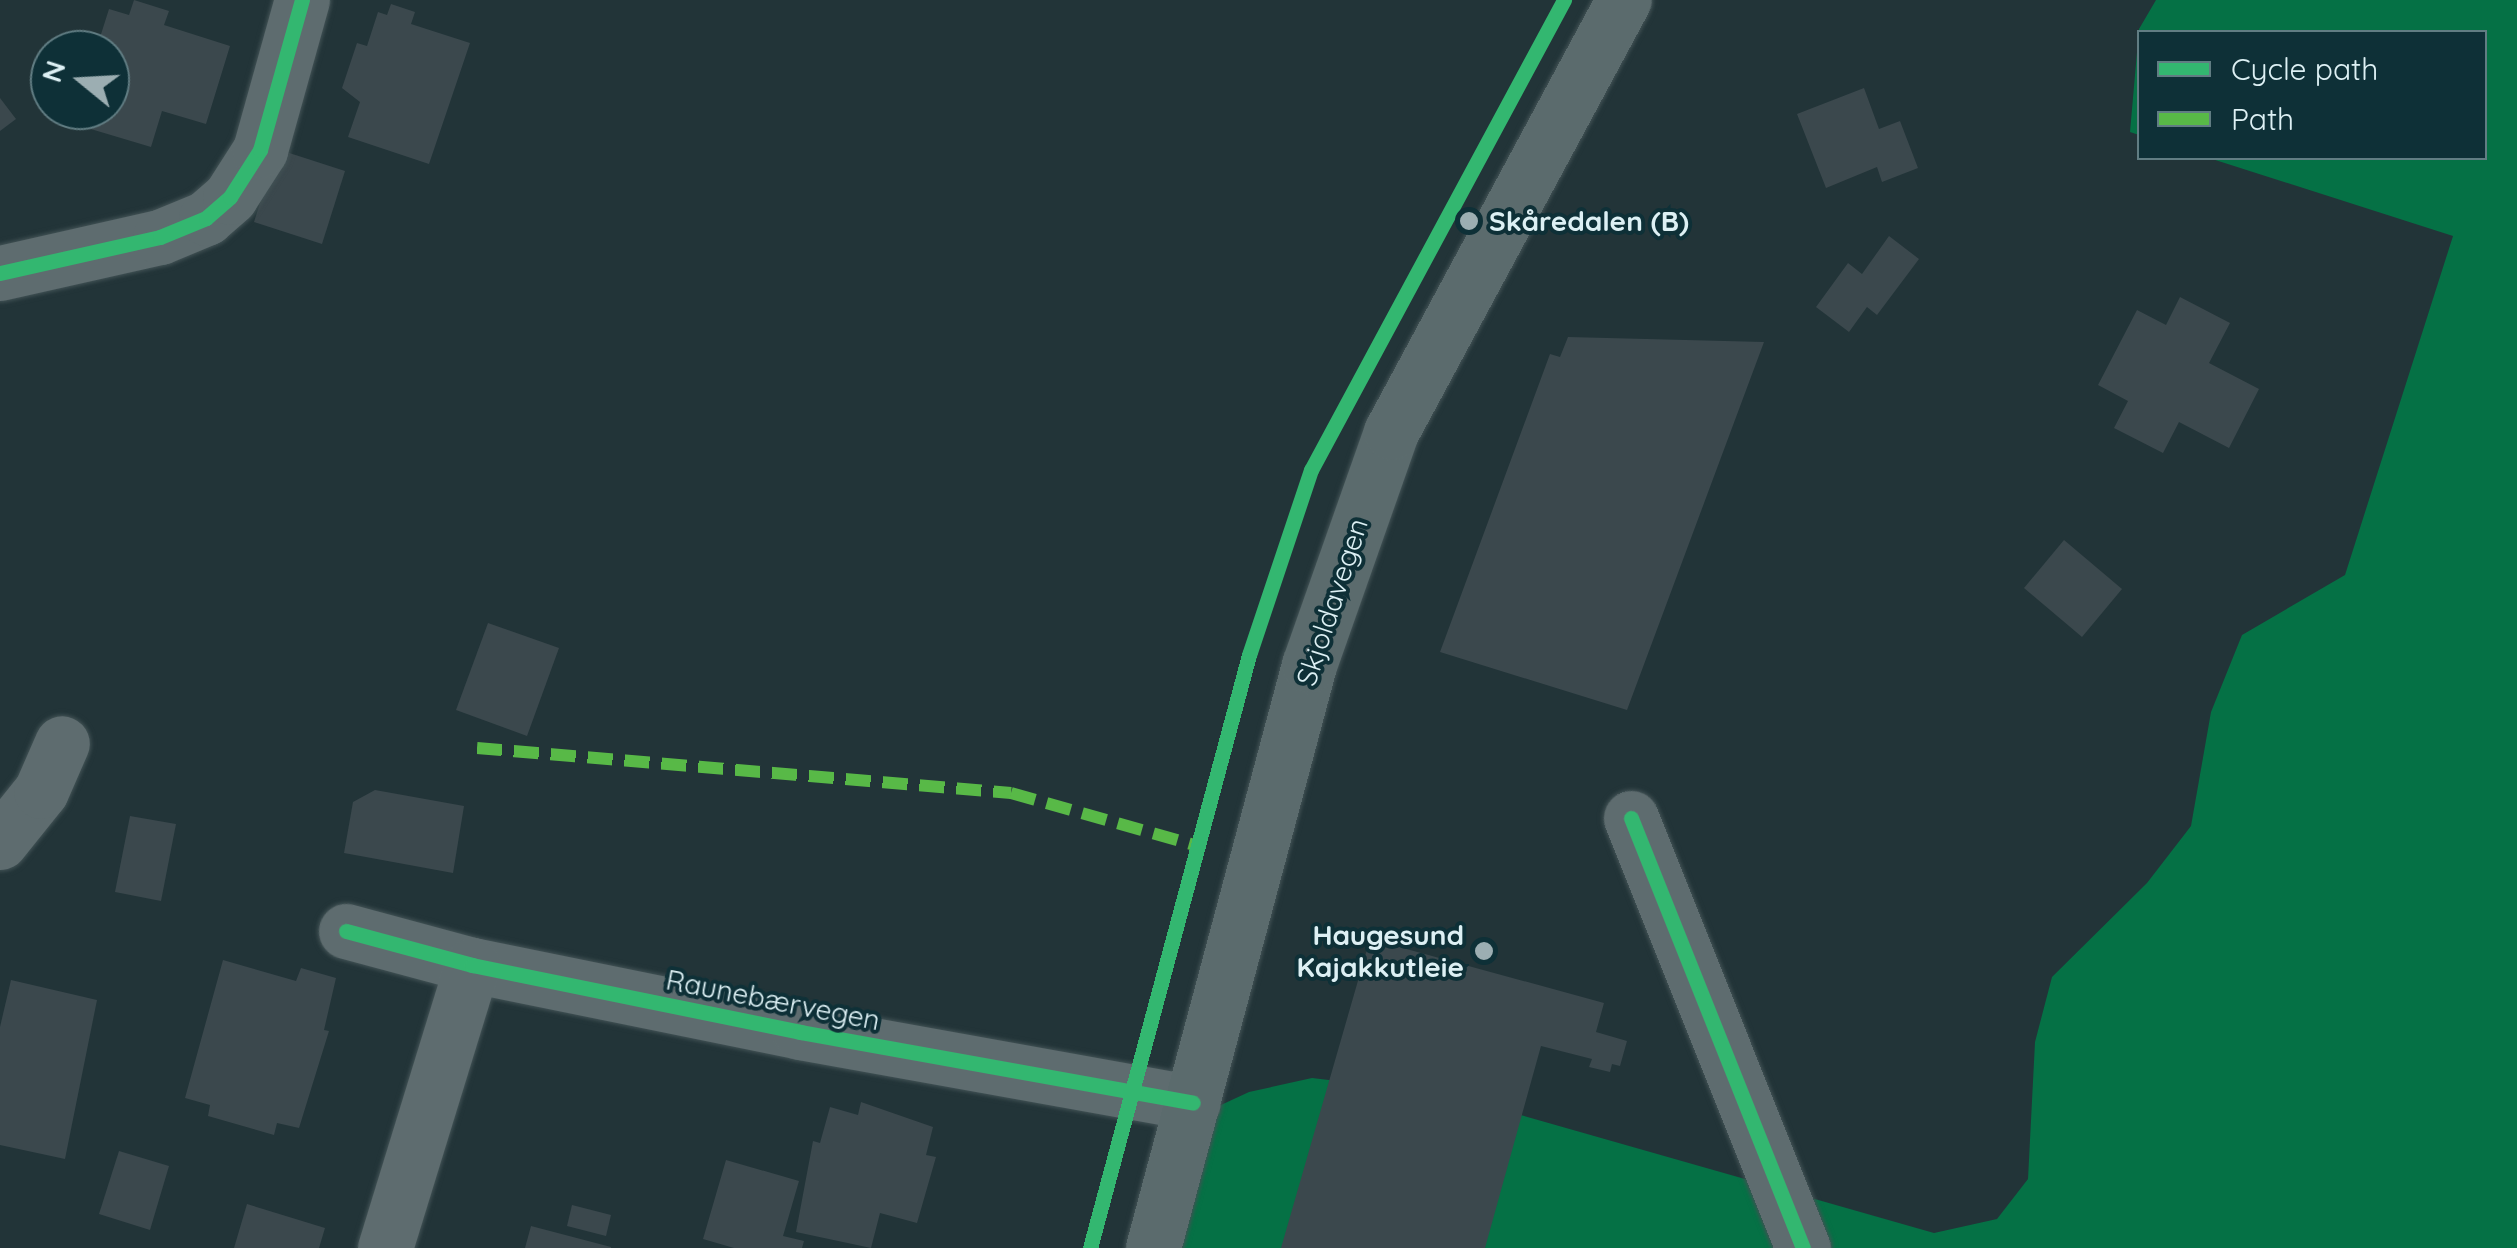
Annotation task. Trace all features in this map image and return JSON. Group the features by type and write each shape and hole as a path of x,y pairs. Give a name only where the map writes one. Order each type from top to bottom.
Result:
{"main road":[{"name":"Skjoldavegen","path":"1153,1248 1310,665 1391,432 1624,0"}],"street":[{"path":"0,273 160,237 206,218 230,197 260,150 302,0"},
{"path":"0,842 41,791 62,743"},
{"path":"1631,818 1803,1248"},
{"name":"Raunebærvegen","path":"346,931 472,965 1193,1104"},
{"path":"385,1248 472,965"}],"green space":[{"path":"2156,0 2517,0 2517,1248 1139,1248 1182,1123 1249,1092 1312,1078 1447,1094 1934,1233 1997,1219 2028,1179 2035,1042 2052,977 2147,883 2191,826 2211,712 2242,635 2345,575 2453,236 2215,160 2487,160 2487,30 2139,29"},
{"path":"2137,52 2137,134 2130,132"}],"building":[{"path":"134,0 169,11 164,25 230,46 206,124 162,111 151,147 94,130 130,130 130,30 102,30 109,9 129,15"},
{"path":"391,4 415,12 411,24 470,43 429,164 348,137 360,102 342,88 357,43 367,46 378,12 387,15"},
{"path":"1864,88 1879,129 1900,121 1918,168 1882,182 1877,167 1826,188 1797,114"},
{"path":"0,98 16,119 0,131"},
{"path":"277,149 345,171 322,244 254,222"},
{"path":"1889,236 1919,259 1877,315 1867,307 1849,332 1816,307 1848,263 1862,274"},
{"path":"2180,297 2230,323 2209,363 2259,389 2229,448 2179,422 2163,453 2114,428 2128,401 2098,385 2137,310 2166,325"},
{"path":"1568,337 1764,342 1627,710 1440,652 1550,354 1560,357"},
{"path":"2064,540 2122,589 2082,637 2024,588"},
{"path":"488,623 559,648 527,736 456,710"},
{"path":"375,790 464,806 453,873 344,853 353,802"},
{"path":"130,816 176,824 161,901 115,892"},
{"path":"1370,939 1604,1003 1596,1032 1627,1041 1620,1066 1612,1064 1610,1072 1589,1067 1592,1059 1541,1046 1485,1248 1281,1248"},
{"path":"223,960 296,981 301,968 336,978 324,1030 329,1031 299,1128 277,1123 274,1135 208,1116 210,1105 185,1098"},
{"path":"11,980 97,1000 65,1159 0,1145 0,1027"},
{"path":"861,1102 933,1127 926,1155 936,1157 917,1223 880,1213 871,1248 796,1232 813,1141 820,1143 830,1107 858,1115"},
{"path":"119,1151 169,1166 150,1230 99,1214"},
{"path":"726,1160 799,1181 783,1236 804,1241 802,1248 734,1248 703,1239"},
{"path":"247,1204 325,1228 319,1248 234,1248"},
{"path":"572,1205 611,1215 606,1236 567,1226"},
{"path":"531,1226 611,1247 611,1248 525,1248"}],"marked path":[{"path":"477,748 1011,793 1202,847"}],"cycle path":[{"path":"0,273 160,237 206,218 230,197 260,150 302,0"},
{"path":"1090,1248 1249,655 1311,470 1564,0"},
{"path":"1631,818 1803,1248"},
{"path":"346,931 472,965 800,1032 1193,1103"}],"place":[{"name":"Skåredalen (B)","path":"1469,221"},
{"name":"Haugesund Kajakkutleie","path":"1484,951"}]}
